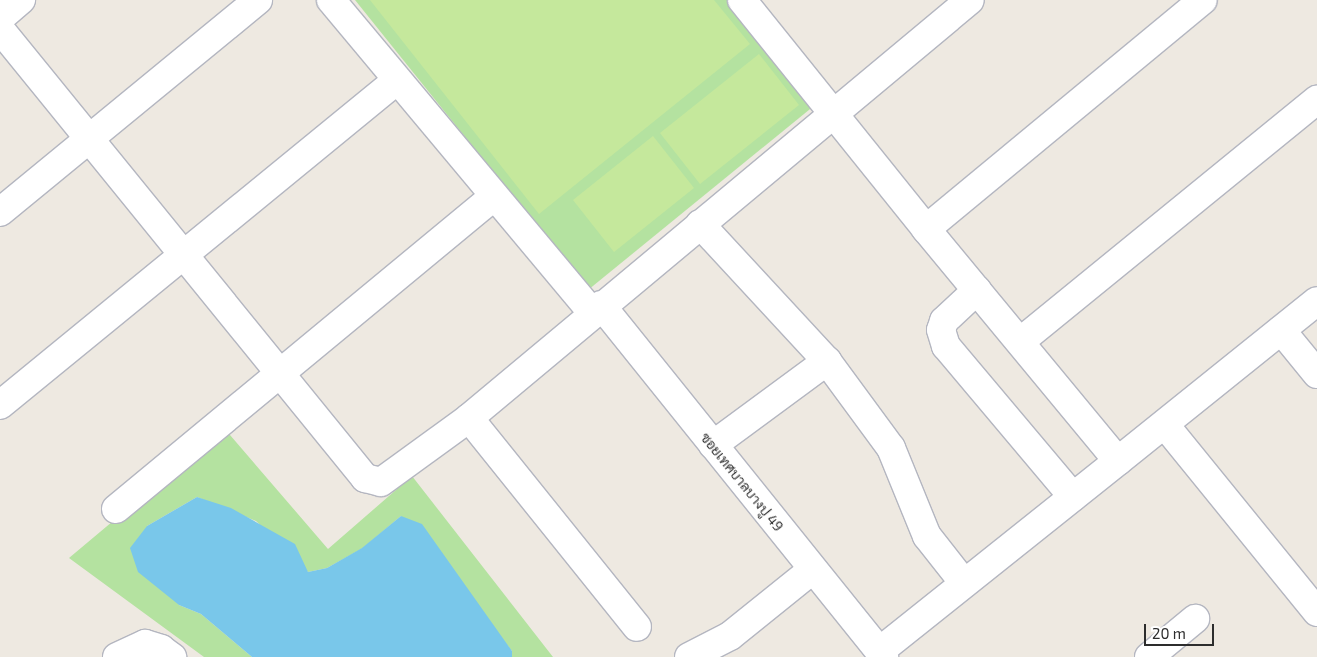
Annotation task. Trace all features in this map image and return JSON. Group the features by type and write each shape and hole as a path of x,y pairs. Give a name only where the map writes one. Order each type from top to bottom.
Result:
{"street":[{"path":"0,18 21,0"},
{"path":"0,212 90,140 258,0"},
{"name":"ซอยเทศบาลบางปู 49","path":"331,0 492,197 596,309 712,445 882,654"},
{"path":"742,0 926,230 1118,461"},
{"path":"0,29 282,373 365,478 372,482 389,479 469,418 596,309 970,0"},
{"path":"926,230 1202,0"},
{"path":"0,405 396,81"},
{"path":"1020,341 1317,100"},
{"path":"116,509 492,197"},
{"path":"700,224 827,361 890,448 927,536 964,583"},
{"path":"977,290 944,321 941,330 946,346 1073,497"},
{"path":"882,654 964,583 1165,425 1317,301"},
{"path":"1281,330 1317,374"},
{"path":"712,445 827,361"},
{"path":"469,418 636,627"},
{"path":"1165,425 1317,612"},
{"path":"689,657 730,636 812,570"},
{"path":"1149,657 1195,619"},
{"path":"116,657 145,644 152,645 172,657"}],"green space":[{"path":"355,0 731,0 815,105 588,290"},
{"path":"370,0 714,0 750,44 539,214"},
{"path":"759,54 799,105 700,184 660,133"},
{"path":"653,136 694,188 614,252 573,200"},
{"path":"224,428 328,549 412,476 553,657 512,657 512,651 401,516 363,548 327,568 308,572 256,521 197,497 147,526 179,605 201,614 252,657 204,657 69,558"}],"water":[{"path":"197,497 231,508 295,544 308,572 327,568 362,548 401,516 422,524 512,651 512,657 252,657 201,614 179,605 138,572 130,548 147,526"}]}
